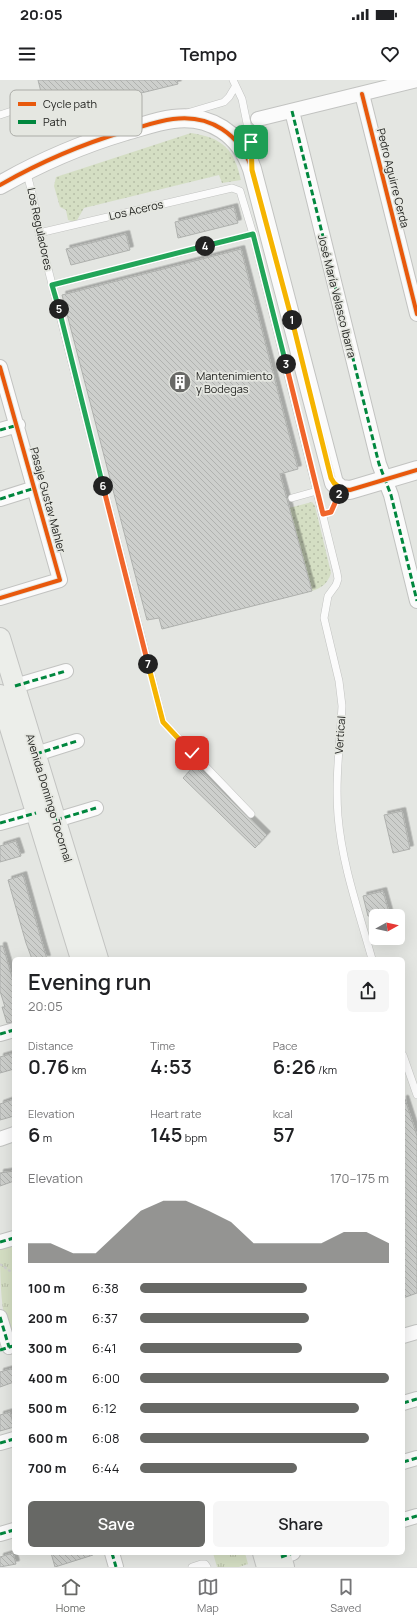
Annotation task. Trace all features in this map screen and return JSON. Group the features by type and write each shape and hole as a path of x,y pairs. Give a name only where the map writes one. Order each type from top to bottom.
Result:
{"main road":[{"name":"Avenida Domingo Tocornal","path":"0,638 7,691 36,813 80,957"},
{"name":"Avenida Domingo Tocornal","path":"7,691 36,754 97,957"}],"street":[{"path":"258,119 417,80"},
{"name":"Pedro Aguirre Cerda","path":"362,94 417,314"},
{"name":"José María Velasco Ibarra","path":"292,111 379,464 391,495 417,601"},
{"path":"142,127 165,120 184,118 208,122 222,129 240,145 249,160 264,212 331,478 338,496 345,490 356,489 417,470"},
{"path":"0,185 26,170 77,147 113,136"},
{"name":"Pasaje Gustav Mahler","path":"0,366 18,425 60,580 0,598"},
{"path":"0,430 18,425"},
{"name":"Pasaje Gustav Mahler","path":"0,499 35,488"},
{"path":"7,691 66,671"},
{"path":"36,754 77,741"},
{"path":"56,820 96,808"},
{"path":"0,824 36,813"},
{"path":"0,1034 12,1031"},
{"path":"0,1139 12,1135"},
{"path":"0,1242 12,1239"},
{"path":"0,1317 8,1348"},
{"path":"405,1335 417,1332"},
{"path":"405,1402 417,1399"},
{"path":"0,1443 12,1440"},
{"path":"405,1461 417,1458"},
{"path":"405,1519 417,1516"},
{"path":"0,1534 12,1531"},
{"path":"113,1555 116,1567"}],"lane":[{"path":"165,120 205,106 224,102 229,97 234,83"},
{"path":"234,83 242,99 250,137 252,170"},
{"path":"0,114 10,111"},
{"name":"Los Reguladores","path":"26,170 33,197 39,233 163,722 251,814"},
{"name":"Los Aceros","path":"39,233 232,188"},
{"name":"Vertical","path":"232,188 240,192 253,234 338,579 328,596 324,618 342,701 337,783 338,816 341,841 353,893 371,957"},
{"path":"52,285 253,234"},
{"path":"292,498 317,491"},
{"path":"323,514 331,512 338,496"},
{"path":"405,1061 417,1095"},
{"path":"192,1567 201,1564 205,1564 207,1567"}],"path":[{"path":"0,1264 12,1273"}],"green space":[{"path":"191,133 211,138 225,147 235,160 241,180 222,183 219,175 84,208 76,222 68,220 66,210 60,207 54,186 56,177"},
{"path":"312,502 315,506 331,573 324,585 312,591 289,508"},
{"path":"12,1244 12,1338 9,1334 3,1312 0,1248"},
{"path":"214,1555 246,1555 248,1564 239,1567 217,1567"}],"building":[{"path":"38,80 177,80 178,84 142,93 142,90 40,90"},
{"path":"234,207 238,223 178,238 175,222"},
{"path":"126,234 130,250 71,265 66,249"},
{"name":"Mantenimiento y Bodegas","path":"241,249 298,469 280,474 312,591 162,629 159,618 147,620 62,295"},
{"path":"195,765 267,835 255,848 183,778"},
{"path":"402,811 410,849 393,853 384,815"},
{"path":"16,841 21,856 0,862 0,846"},
{"path":"23,875 46,957 31,957 8,880"},
{"path":"383,891 388,909 369,909 368,916 363,896"},
{"path":"0,946 3,946 12,977 12,1022 7,1023 2,1007 5,1007 0,991"},
{"path":"12,1054 12,1070 0,1073 0,1057"},
{"path":"405,1099 417,1136 417,1293 405,1297"},
{"path":"12,1100 12,1117 0,1120 0,1104"},
{"path":"12,1171 12,1182 0,1186 0,1173"},
{"path":"12,1369 12,1383 0,1387 0,1372"},
{"path":"10,1412 12,1428 0,1431 0,1415"},
{"path":"12,1553 16,1564 0,1567 0,1557"},
{"path":"52,1555 93,1555 55,1567"}],"marked path":[{"path":"292,111 379,464 391,495 417,601"},
{"path":"0,430 18,425"},
{"path":"0,499 35,488"},
{"path":"15,686 66,671"},
{"path":"36,754 77,741"},
{"path":"56,820 96,808"},
{"path":"0,823 36,813"},
{"path":"0,1034 12,1031"},
{"path":"0,1242 12,1239"},
{"path":"0,1317 9,1347"},
{"path":"0,1350 12,1346"},
{"path":"405,1402 417,1399"},
{"path":"0,1443 12,1440"},
{"path":"405,1461 417,1458"},
{"path":"405,1519 417,1516"},
{"path":"0,1534 12,1531"},
{"path":"113,1555 116,1567"},
{"path":"281,1557 287,1555"}],"cycle path":[{"path":"362,94 417,314"},
{"path":"142,127 173,119 187,118 211,123 231,136 247,157 252,169 334,483 341,489 350,490 417,470"},
{"path":"0,185 46,161 109,136"},
{"path":"0,367 60,580 0,598"}],"place":[{"name":"Mantenimiento y Bodegas","path":"180,382"}],"route":[{"path":"192,753 163,722 52,285 253,234 323,514 331,512 341,489 331,478 252,170 251,142"}]}
